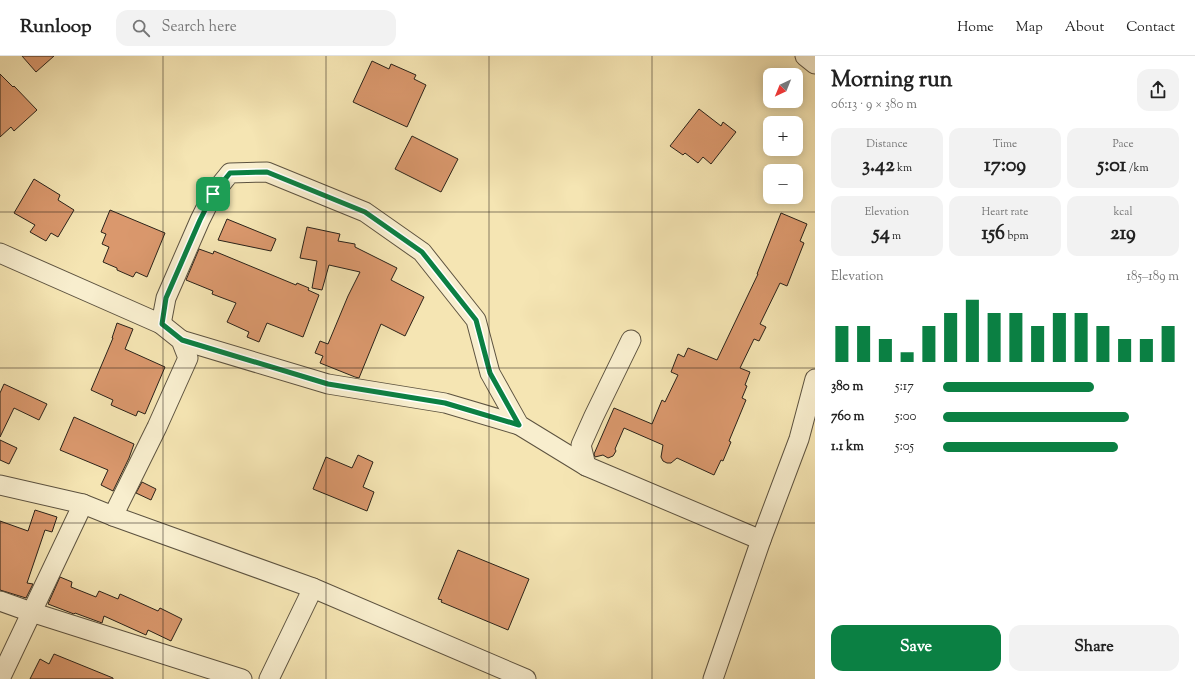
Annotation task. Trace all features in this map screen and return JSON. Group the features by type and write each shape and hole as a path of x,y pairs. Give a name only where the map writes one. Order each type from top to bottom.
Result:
{"street":[{"path":"805,56 815,64"},
{"path":"162,324 166,298 213,194 230,173 267,172 365,212 422,252 476,320 490,373 519,425"},
{"path":"0,254 162,324 182,340 328,384 445,403 519,425 586,466 761,540"},
{"path":"113,516 158,427 188,358 182,340"},
{"path":"586,466 581,445 631,340"},
{"path":"712,679 761,540 799,439 815,379"},
{"path":"0,485 83,504 313,588 526,679"},
{"path":"0,679 83,504"},
{"path":"269,679 313,588"},
{"path":"0,601 242,679"}],"building":[{"path":"22,56 54,56 36,72"},
{"path":"372,61 389,69 391,64 416,75 414,79 426,85 407,127 353,102"},
{"path":"0,74 37,110 14,131 11,127 0,137"},
{"path":"699,109 721,126 723,122 736,132 711,164 703,157 698,163 685,153 683,155 670,146"},
{"path":"412,136 458,159 441,192 395,169"},
{"path":"34,179 60,195 58,200 74,210 58,237 51,233 46,241 30,232 35,225 14,213"},
{"path":"110,210 165,233 147,277 136,272 133,277 103,262 109,247 102,244 106,234 101,232"},
{"path":"781,213 807,224 800,241 804,243 787,286 780,283 760,324 766,327 759,341 754,339 740,368 750,372 745,385 747,386 742,398 746,400 729,441 731,442 723,461 721,460 714,475 677,458 671,463 663,461 661,457 663,445 624,428 613,456 608,458 603,455 595,457 594,454 614,408 652,424 662,400 665,402 678,375 671,372 678,354 684,357 688,348 717,360 758,274"},
{"path":"227,219 276,239 271,251 218,240"},
{"path":"307,227 340,234 338,241 355,244 355,247 397,268 391,280 424,297 405,336 381,324 359,378 320,363 323,356 315,353 320,341 328,344 348,296 360,272 329,265 322,290 312,288 317,261 300,258"},
{"path":"199,249 213,254 214,251 296,285 297,283 309,288 308,290 319,295 303,337 267,323 259,342 247,337 249,332 227,322 236,303 212,294 213,291 186,280"},
{"path":"117,323 133,329 125,349 165,367 145,414 138,411 136,416 111,405 113,400 91,390 113,338"},
{"path":"4,384 47,404 39,420 14,408 0,437 0,393"},
{"path":"74,417 134,444 113,491 101,485 108,470 60,450"},
{"path":"0,440 17,448 9,464 0,460"},
{"path":"358,455 373,462 363,487 374,492 367,511 313,489 326,457 352,468"},
{"path":"142,482 156,489 151,500 136,493"},
{"path":"35,510 57,517 52,532 45,530 27,583 33,584 26,598 0,590 0,521 28,531"},
{"path":"458,550 529,579 508,630 441,602 442,600 438,599"},
{"path":"60,577 72,582 71,587 96,597 99,591 118,599 120,594 158,611 160,608 182,619 171,641 148,630 146,635 104,616 102,623 75,613 74,614 48,604"},
{"path":"54,654 113,679 30,679 40,659 49,664"}],"route":[{"path":"267,172 365,212 422,252 476,320 490,373 519,425 445,403 328,384 182,340 162,324 166,298 213,194 230,173 267,172"}]}
